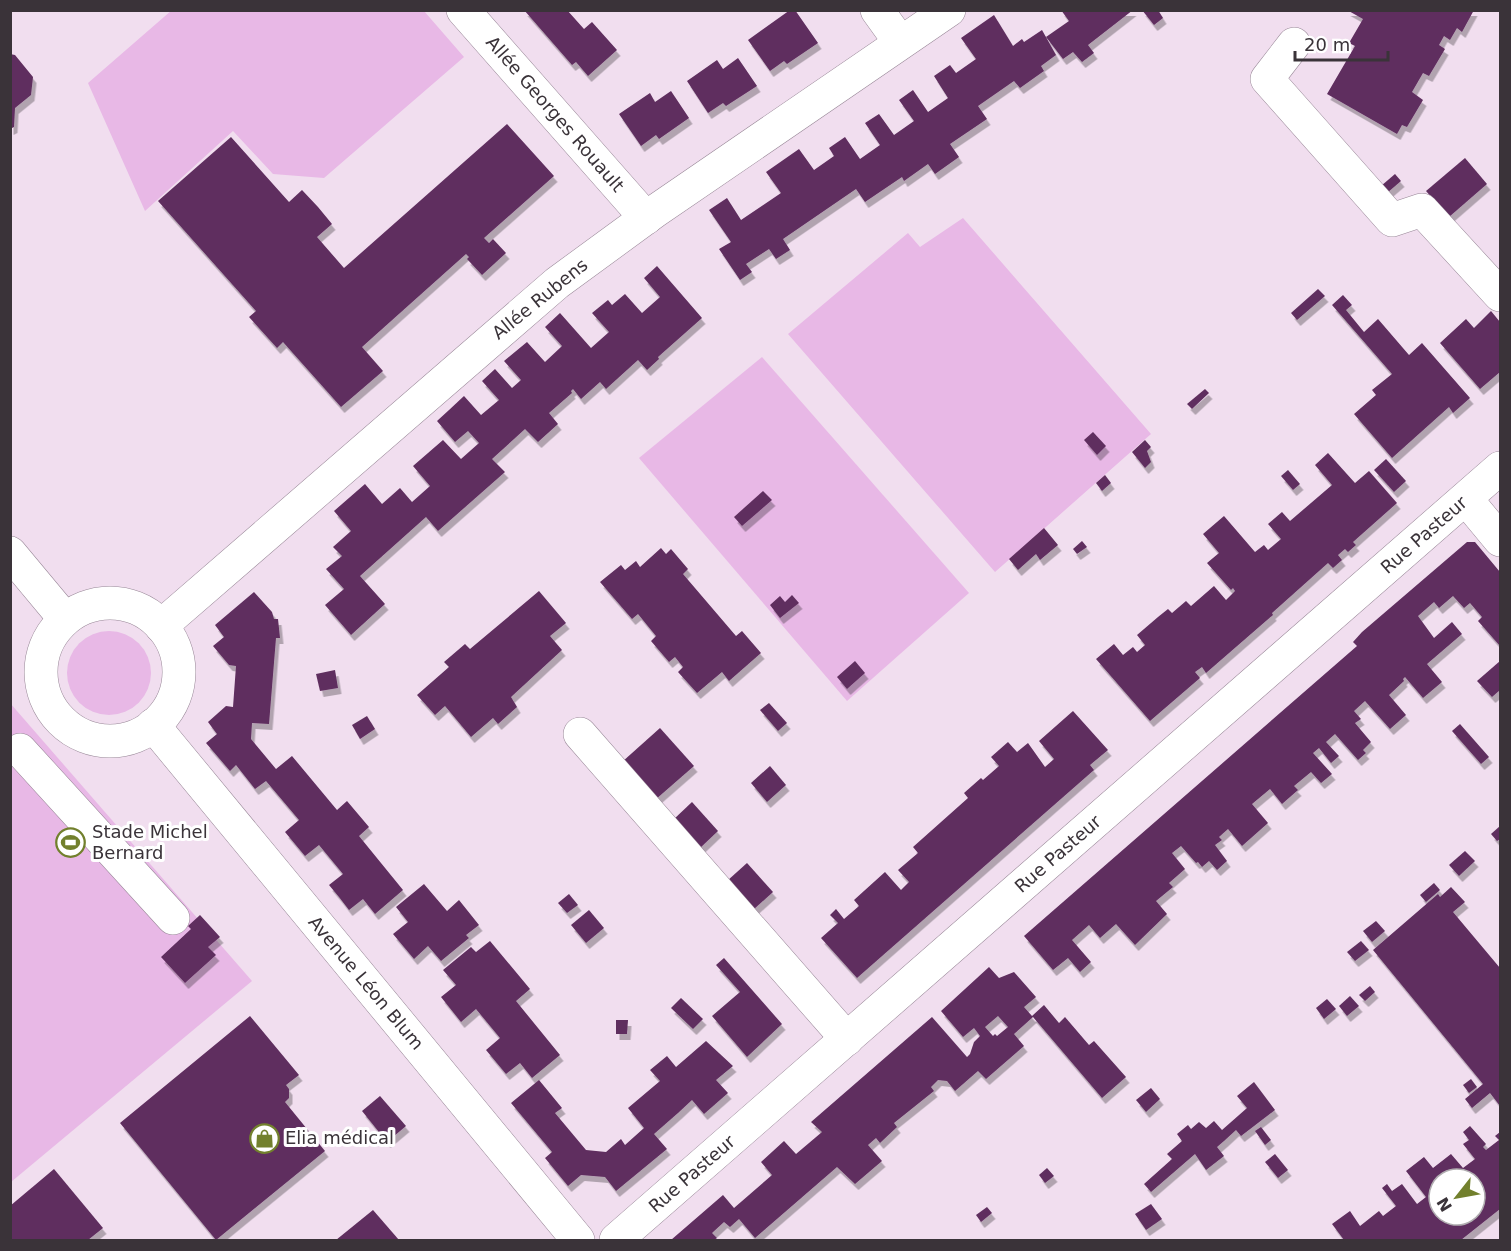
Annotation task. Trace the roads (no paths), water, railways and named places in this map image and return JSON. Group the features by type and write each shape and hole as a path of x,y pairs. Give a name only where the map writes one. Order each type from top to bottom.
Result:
{"street":[{"name":"Allée Georges Rouault","path":"463,10 646,218"},
{"path":"877,10 900,42"},
{"name":"Allée Rubens","path":"161,626 536,300 584,262 949,10"},
{"path":"1294,44 1267,79 1392,220 1422,210 1500,295"},
{"name":"Rue Pasteur","path":"616,1240 1500,468"},
{"path":"1466,499 1500,540"},
{"path":"10,552 65,619"},
{"path":"114,603 140,610 161,626 175,650 178,678 176,691 170,704 153,725 130,738 103,740 77,733 57,716 44,692 41,666 48,640 65,619 88,606 114,603"},
{"path":"57,716 15,754 172,918"},
{"name":"Avenue Léon Blum","path":"153,725 579,1240"},
{"path":"580,734 847,1039"}],"place":[{"name":"Stade Michel Bernard","path":"71,842"},
{"name":"Elia médical","path":"264,1138"}]}
